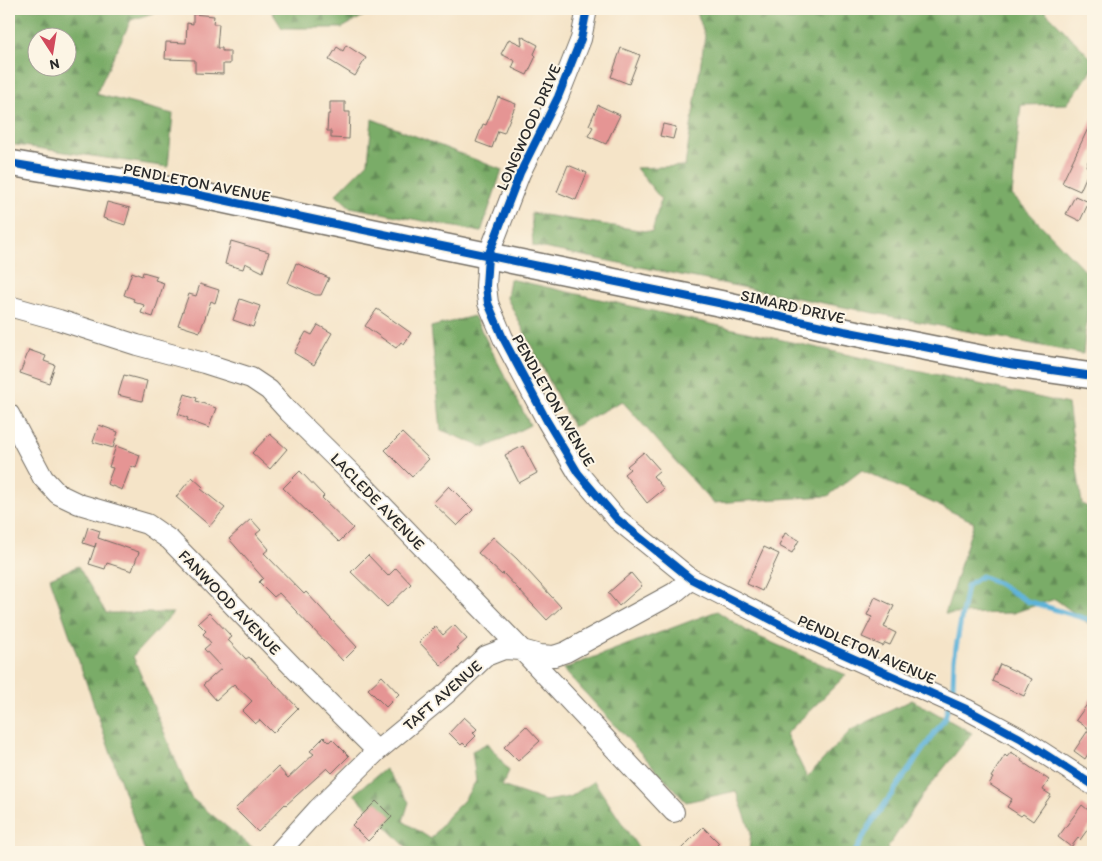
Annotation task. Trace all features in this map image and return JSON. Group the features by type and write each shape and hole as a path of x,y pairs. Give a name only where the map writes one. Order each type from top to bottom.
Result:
{"street":[{"name":"LONGWOOD DRIVE","path":"488,256 520,173 558,97 581,39 587,9"},
{"name":"PENDLETON AVENUE","path":"9,163 190,193 488,256 486,286 488,303 503,338 547,421 578,473 617,519 691,579 801,635 966,709 1020,738 1093,785"},
{"name":"SIMARD DRIVE","path":"488,256 1010,364 1093,376"},
{"name":"LACLEDE AVENUE","path":"9,306 251,378 270,390 289,412 354,476 522,650 674,812"},
{"name":"FANWOOD AVENUE","path":"9,414 43,478 58,494 79,504 147,524 170,540 377,752"},
{"name":"TAFT AVENUE","path":"280,851 318,809 377,752 446,694 486,656 504,649 522,650 540,655 554,656 566,652 674,593 691,579"}],"green space":[{"path":"9,9 165,9 131,20 96,94 173,114 168,167 9,144"},
{"path":"270,9 376,9 342,28 282,28"},
{"path":"696,9 1043,9 1093,60 1093,69 1067,104 1021,105 1012,195 1091,277 1083,354 533,246 531,213 652,232 661,199 636,168 685,166 705,36"},
{"path":"372,119 502,170 481,232 350,207 336,194 368,162"},
{"path":"510,279 1068,404 1082,504 1093,510 1093,627 1055,599 1013,613 945,614 974,522 862,470 828,496 713,503 622,401 573,427 507,298"},
{"path":"474,316 530,425 485,448 441,430 431,327"},
{"path":"78,566 106,613 173,613 133,656 191,798 258,852 145,852 50,578"},
{"path":"717,611 750,633 846,675 786,734 807,777 851,730 912,700 972,733 924,793 888,847 889,852 749,852 751,832 736,791 686,802 563,669"},
{"path":"488,743 509,771 502,786 545,801 570,797 594,781 641,852 411,852 354,794 385,769 409,802 403,821 431,839 448,816 464,800 476,781 472,751"}],"building":[{"path":"193,14 214,16 213,24 219,24 217,48 222,48 222,51 230,51 230,64 223,64 223,74 195,73 195,60 165,59 166,42 186,43 187,23 193,24"},
{"path":"521,36 538,45 534,54 536,56 527,75 512,68 515,61 501,54 509,39 522,45"},
{"path":"346,45 366,58 355,76 329,60 337,47 343,51"},
{"path":"621,48 640,55 629,84 611,77"},
{"path":"498,97 516,104 504,133 498,131 492,148 476,142 483,124 486,125"},
{"path":"330,102 345,102 345,112 350,112 349,139 331,138 331,131 327,131"},
{"path":"598,105 620,115 606,144 588,136 593,127 589,125"},
{"path":"1093,118 1093,150 1086,166 1090,168 1080,191 1062,183"},
{"path":"663,124 676,127 673,139 660,136"},
{"path":"568,165 587,173 576,200 557,192"},
{"path":"1075,196 1089,202 1080,221 1066,214"},
{"path":"107,202 130,208 125,225 103,218"},
{"path":"231,241 269,252 263,272 245,263 243,269 225,264"},
{"path":"296,263 329,278 321,295 315,295 288,283"},
{"path":"132,272 142,276 143,272 157,276 155,280 164,283 153,317 141,313 144,305 124,295"},
{"path":"200,284 219,290 215,303 211,301 200,332 178,325 189,294 196,296"},
{"path":"240,299 260,306 253,327 233,320"},
{"path":"377,309 411,333 404,344 401,342 396,348 365,326"},
{"path":"318,325 332,333 314,365 294,353 306,332 312,335"},
{"path":"29,350 46,356 44,361 55,365 49,383 20,373"},
{"path":"124,375 147,381 142,401 118,395"},
{"path":"185,394 197,398 196,401 216,408 209,428 187,420 188,418 178,414"},
{"path":"99,425 118,432 113,448 93,442"},
{"path":"402,433 429,459 412,477 385,450"},
{"path":"270,434 287,449 270,469 252,453"},
{"path":"116,446 140,455 136,468 131,466 122,490 107,484 113,468 109,467"},
{"path":"523,446 537,473 519,483 505,455"},
{"path":"644,452 660,470 653,476 664,489 647,503 624,474 630,469 627,466"},
{"path":"300,471 324,496 322,498 353,528 339,542 283,488"},
{"path":"192,477 203,487 201,489 225,508 210,526 176,497"},
{"path":"449,486 473,510 457,526 433,503"},
{"path":"251,519 261,530 256,534 269,549 264,553 304,594 306,592 357,647 343,661 279,593 274,597 259,582 263,578 229,539"},
{"path":"88,527 100,531 98,538 139,552 132,571 107,563 105,569 89,564 95,547 83,543"},
{"path":"785,533 799,540 792,553 779,546"},
{"path":"493,537 517,559 561,607 547,620 503,573 502,575 478,553"},
{"path":"764,547 779,554 762,591 747,584"},
{"path":"368,555 388,576 396,568 411,584 387,607 351,572"},
{"path":"631,573 642,586 619,606 608,593"},
{"path":"875,597 894,606 884,627 896,633 890,645 885,643 883,646 862,637 872,617 867,615"},
{"path":"209,613 232,637 228,640 246,659 249,657 298,708 273,733 260,720 255,724 242,711 252,701 234,684 216,700 203,685 222,668 204,649 211,643 203,634 206,631 198,623"},
{"path":"454,625 467,639 441,665 419,642 435,626 443,635"},
{"path":"1000,664 1032,679 1024,696 992,681"},
{"path":"382,676 399,694 386,707 368,689"},
{"path":"1093,696 1093,757 1088,754 1085,759 1074,751 1089,729 1076,720"},
{"path":"464,717 477,729 473,733 476,736 466,746 463,743 461,745 449,733"},
{"path":"526,726 540,741 518,761 504,747"},
{"path":"324,737 329,742 332,739 349,756 332,773 327,768 285,804 258,832 235,809 278,767 288,778 314,754 310,751"},
{"path":"1011,752 1049,780 1043,790 1051,795 1033,821 1007,807 1012,799 989,784 993,778 991,777 1005,755 1007,757"},
{"path":"376,801 392,817 368,841 352,825"},
{"path":"1082,805 1093,814 1093,822 1080,840 1078,838 1071,847 1058,837"},
{"path":"703,827 719,843 717,845 724,852 678,852"}],"waterway":[{"path":"951,698 954,659 967,586 981,576 996,582 1027,601 1093,621"},
{"path":"855,852 870,825 945,718 948,706"}],"cycle path":[{"path":"587,9 581,39 558,97 520,173 488,256 486,286 488,303 503,338 547,421 578,473 617,519 691,579 801,635 966,709 1020,738 1093,785"},
{"path":"9,163 190,193 844,331 1010,364 1093,376"}]}
